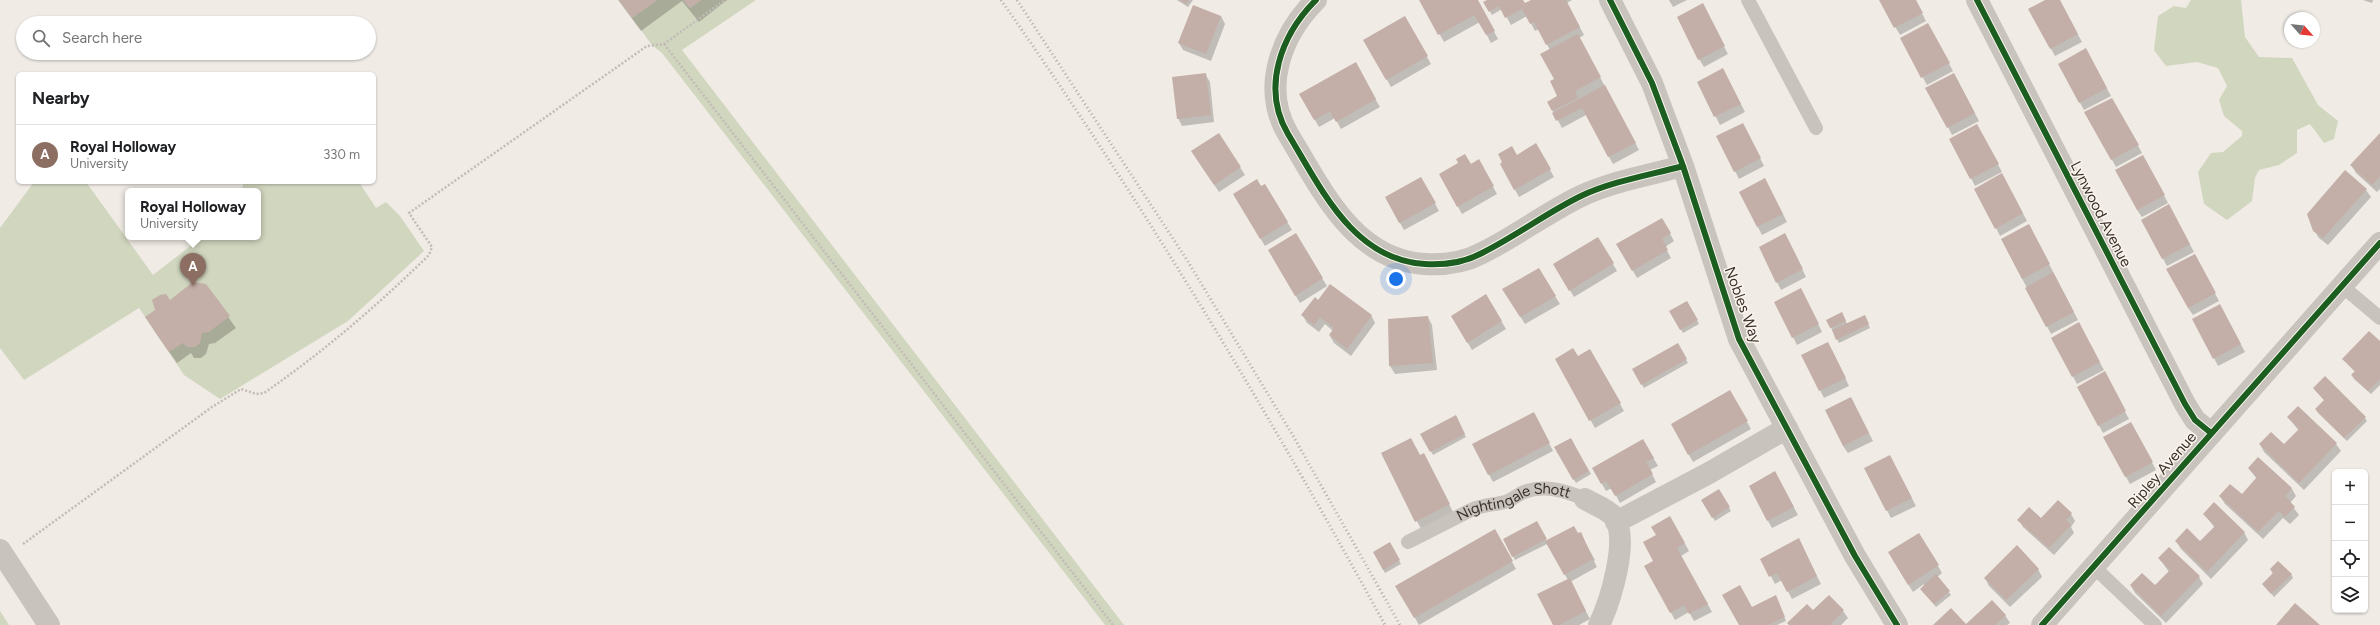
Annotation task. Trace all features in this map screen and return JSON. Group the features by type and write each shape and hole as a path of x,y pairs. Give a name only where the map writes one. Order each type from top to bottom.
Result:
{"street":[{"path":"1316,0 1302,13 1284,44 1276,66 1278,105 1284,127 1348,227 1377,250 1396,258 1418,263 1438,264 1461,262 1480,255 1581,196 1614,184 1684,166"},
{"name":"Nobles Way","path":"1610,0 1652,83 1684,166 1739,339 1855,556 1897,625"},
{"name":"Lynwood Avenue","path":"1977,0 2187,409 2195,420 2211,433"},
{"name":"Ripley Avenue","path":"2042,625 2380,243"},
{"path":"1599,625 1616,578 1619,536 1616,522 1709,473 1787,428"},
{"name":"Nightingale Shott","path":"1585,499 1613,516 1616,522"},
{"path":"2,554 49,625"}],"lane":[{"path":"1748,0 1816,128"},
{"path":"2342,286 2380,318"},
{"name":"Nightingale Shott","path":"1408,542 1471,510 1482,506 1504,502 1524,492 1537,488 1558,489 1585,499"},
{"path":"2094,567 2155,625"}],"path":[{"path":"2,554 218,403 241,389 256,394 264,393 304,366 385,298 429,255 432,247 409,213 647,46 664,44 725,0"},
{"path":"664,44 1113,625"}],"green space":[{"path":"657,0 683,0 690,8 701,0 756,0 682,50 1124,625 1105,625 662,53 652,45 632,18"},
{"path":"2191,0 2241,0 2245,37 2259,57 2292,58 2318,105 2338,121 2334,139 2324,143 2310,124 2297,130 2297,153 2279,165 2259,170 2255,178 2252,201 2227,220 2204,204 2198,172 2211,153 2223,152 2242,136 2242,131 2224,116 2219,100 2227,86 2218,68 2197,62 2166,66 2154,50 2158,16 2174,6 2186,8"},
{"path":"33,184 87,184 125,236 125,240 128,240 153,275 198,240 261,240 261,188 242,188 243,184 360,184 376,208 386,202 400,216 424,251 348,321 220,399 184,375 139,308 24,380 0,348 0,228"},
{"path":"0,611 9,625 0,625"}],"building":[{"path":"619,0 657,0 632,18"},
{"path":"683,0 701,0 690,8"},
{"path":"1180,0 1189,0 1186,4"},
{"path":"1419,0 1478,0 1495,31 1486,35 1474,15 1438,35"},
{"path":"1487,0 1523,0 1525,3 1531,0 1566,0 1580,27 1546,45 1534,22 1530,24 1522,9 1505,18 1499,6 1489,12 1483,2"},
{"path":"1879,0 1916,0 1923,13 1894,28"},
{"path":"2045,0 2060,0 2078,34 2050,49 2028,9"},
{"path":"1703,3 1725,46 1698,60 1677,17"},
{"path":"1193,5 1221,16 1206,54 1178,43"},
{"path":"1405,16 1428,56 1386,80 1363,40"},
{"path":"1928,23 1950,63 1921,78 1900,38"},
{"path":"1578,34 1601,77 1575,91 1578,98 1552,111 1547,102 1557,96 1550,81 1554,79 1540,54"},
{"path":"2086,48 2107,88 2079,103 2058,64"},
{"path":"1356,62 1376,99 1336,122 1330,111 1314,120 1299,94"},
{"path":"1723,68 1741,104 1714,117 1697,82"},
{"path":"1206,73 1211,115 1177,119 1172,77"},
{"path":"1954,73 1975,113 1947,128 1925,88"},
{"path":"1605,85 1636,143 1608,157 1582,108 1556,121 1552,113"},
{"path":"2112,98 2139,145 2111,160 2084,112"},
{"path":"1743,123 1761,158 1734,172 1716,136"},
{"path":"1977,124 1999,164 1970,179 1949,139"},
{"path":"1219,133 1241,167 1214,185 1191,151"},
{"path":"2380,133 2380,176 2372,185 2350,165"},
{"path":"1536,143 1551,169 1514,190 1500,164 1502,162 1498,154 1512,146 1517,155"},
{"path":"1465,154 1471,164 1479,159 1494,186 1457,207 1439,174 1458,163 1456,159"},
{"path":"2143,155 2165,195 2137,210 2115,170"},
{"path":"2345,170 2367,189 2323,238 2313,231 2307,214"},
{"path":"2002,173 2023,213 1995,229 1974,189"},
{"path":"1421,177 1436,203 1399,223 1385,197"},
{"path":"1765,178 1783,214 1757,227 1739,192"},
{"path":"1257,179 1261,186 1265,184 1288,222 1260,239 1233,194"},
{"path":"2169,204 2190,244 2162,259 2141,220"},
{"path":"1662,218 1671,233 1662,239 1668,250 1632,271 1616,244"},
{"path":"2029,224 2050,264 2022,279 2001,239"},
{"path":"1296,233 1323,278 1295,296 1268,250"},
{"path":"1785,233 1803,269 1776,283 1759,247"},
{"path":"1598,237 1614,263 1569,291 1553,264"},
{"path":"2195,254 2216,293 2188,308 2166,269"},
{"path":"1539,268 1556,296 1520,317 1502,289"},
{"path":"2053,272 2074,312 2046,327 2025,288"},
{"path":"193,282 206,284 230,316 209,332 202,333 200,343 195,347 187,347 183,343 169,352 145,317 155,310 152,300 160,295 166,294 170,300"},
{"path":"1330,284 1372,315 1347,349 1329,335 1334,328 1320,317 1314,325 1301,315 1315,297 1318,300"},
{"path":"1801,288 1819,324 1792,338 1774,302"},
{"path":"1486,294 1502,321 1467,343 1451,316"},
{"path":"1687,301 1698,320 1680,330 1669,311"},
{"path":"2220,304 2241,344 2213,359 2192,319"},
{"path":"1842,312 1846,321 1830,328 1826,320"},
{"path":"1865,315 1869,324 1836,340 1832,330"},
{"path":"1428,316 1433,363 1389,366 1388,319"},
{"path":"2079,322 2100,362 2072,377 2051,338"},
{"path":"2369,331 2380,341 2380,379 2368,391 2351,375 2355,371 2342,359"},
{"path":"1828,342 1846,378 1819,391 1801,355"},
{"path":"1678,343 1687,359 1641,385 1632,369"},
{"path":"1573,348 1578,356 1590,349 1621,403 1589,421 1555,359"},
{"path":"2105,371 2126,411 2098,426 2077,387"},
{"path":"2325,376 2366,417 2344,438 2315,409 2324,400 2313,388"},
{"path":"1730,390 1748,421 1688,455 1671,424"},
{"path":"1851,397 1869,433 1843,446 1825,410"},
{"path":"2298,406 2337,443 2299,483 2259,444 2271,432 2284,444 2299,429 2287,417"},
{"path":"1534,412 1550,443 1488,475 1472,444"},
{"path":"1456,415 1465,434 1430,452 1420,434"},
{"path":"2131,422 2153,462 2125,477 2103,437"},
{"path":"1411,438 1420,455 1424,453 1450,504 1415,522 1381,453"},
{"path":"1571,438 1589,471 1573,480 1554,447"},
{"path":"1643,439 1654,458 1646,462 1653,474 1615,496 1606,481 1601,484 1592,468"},
{"path":"1890,455 1912,498 1886,511 1864,468"},
{"path":"2258,457 2292,488 2285,496 2295,507 2285,517 2279,511 2258,532 2219,496 2230,484 2242,494 2257,477 2248,468"},
{"path":"1775,471 1794,507 1767,521 1749,486"},
{"path":"1719,489 1730,507 1712,518 1701,500"},
{"path":"2058,500 2072,513 2066,520 2071,525 2049,548 2017,520 2029,507 2041,518"},
{"path":"2214,502 2245,532 2207,572 2175,541 2187,528 2200,541 2215,526 2203,514"},
{"path":"1670,516 1685,543 1677,548 1708,604 1689,614 1684,605 1670,613 1644,566 1653,561 1643,542 1656,535 1651,527"},
{"path":"1537,521 1547,539 1512,557 1503,539"},
{"path":"1574,526 1578,533 1581,532 1593,559 1564,575 1545,541"},
{"path":"1495,529 1513,561 1414,618 1395,586"},
{"path":"1919,533 1939,565 1908,585 1888,552"},
{"path":"1799,538 1817,576 1787,592 1777,573 1769,577 1760,559"},
{"path":"1390,542 1400,560 1383,570 1373,552"},
{"path":"2017,545 2039,569 2006,600 1984,578"},
{"path":"2169,547 2200,576 2161,616 2130,585 2142,573 2155,585 2170,570 2158,558"},
{"path":"2278,561 2292,574 2271,594 2262,584 2273,573 2270,569"},
{"path":"1936,574 1950,591 1934,604 1920,589"},
{"path":"1570,578 1586,611 1559,625 1553,625 1537,594"},
{"path":"1740,585 1752,607 1776,595 1785,617 1768,625 1739,625 1722,595"},
{"path":"1829,595 1844,610 1830,625 1789,625 1787,623 1807,604 1813,610"},
{"path":"1992,600 2006,615 1995,625 1933,625 1951,608 1966,624"},
{"path":"2295,603 2320,625 2276,625"}],"railway":[{"path":"1001,0 1103,151 1202,307 1296,466 1385,625"},
{"path":"1017,0 1187,260 1292,434 1400,625"}],"cycle path":[{"path":"1316,0 1293,29 1279,63 1276,81 1276,99 1280,116 1288,134 1327,198 1342,218 1359,235 1378,250 1400,259 1425,264 1446,264 1460,261 1474,257 1493,247 1581,196 1619,182 1683,166"},
{"path":"1610,0 1652,83 1683,166 1739,339 1855,556 1897,625"},
{"path":"1977,0 2185,404 2195,420 2211,433"},
{"path":"2042,625 2380,243"}],"place":[{"name":"Royal Holloway","path":"193,286"}]}
